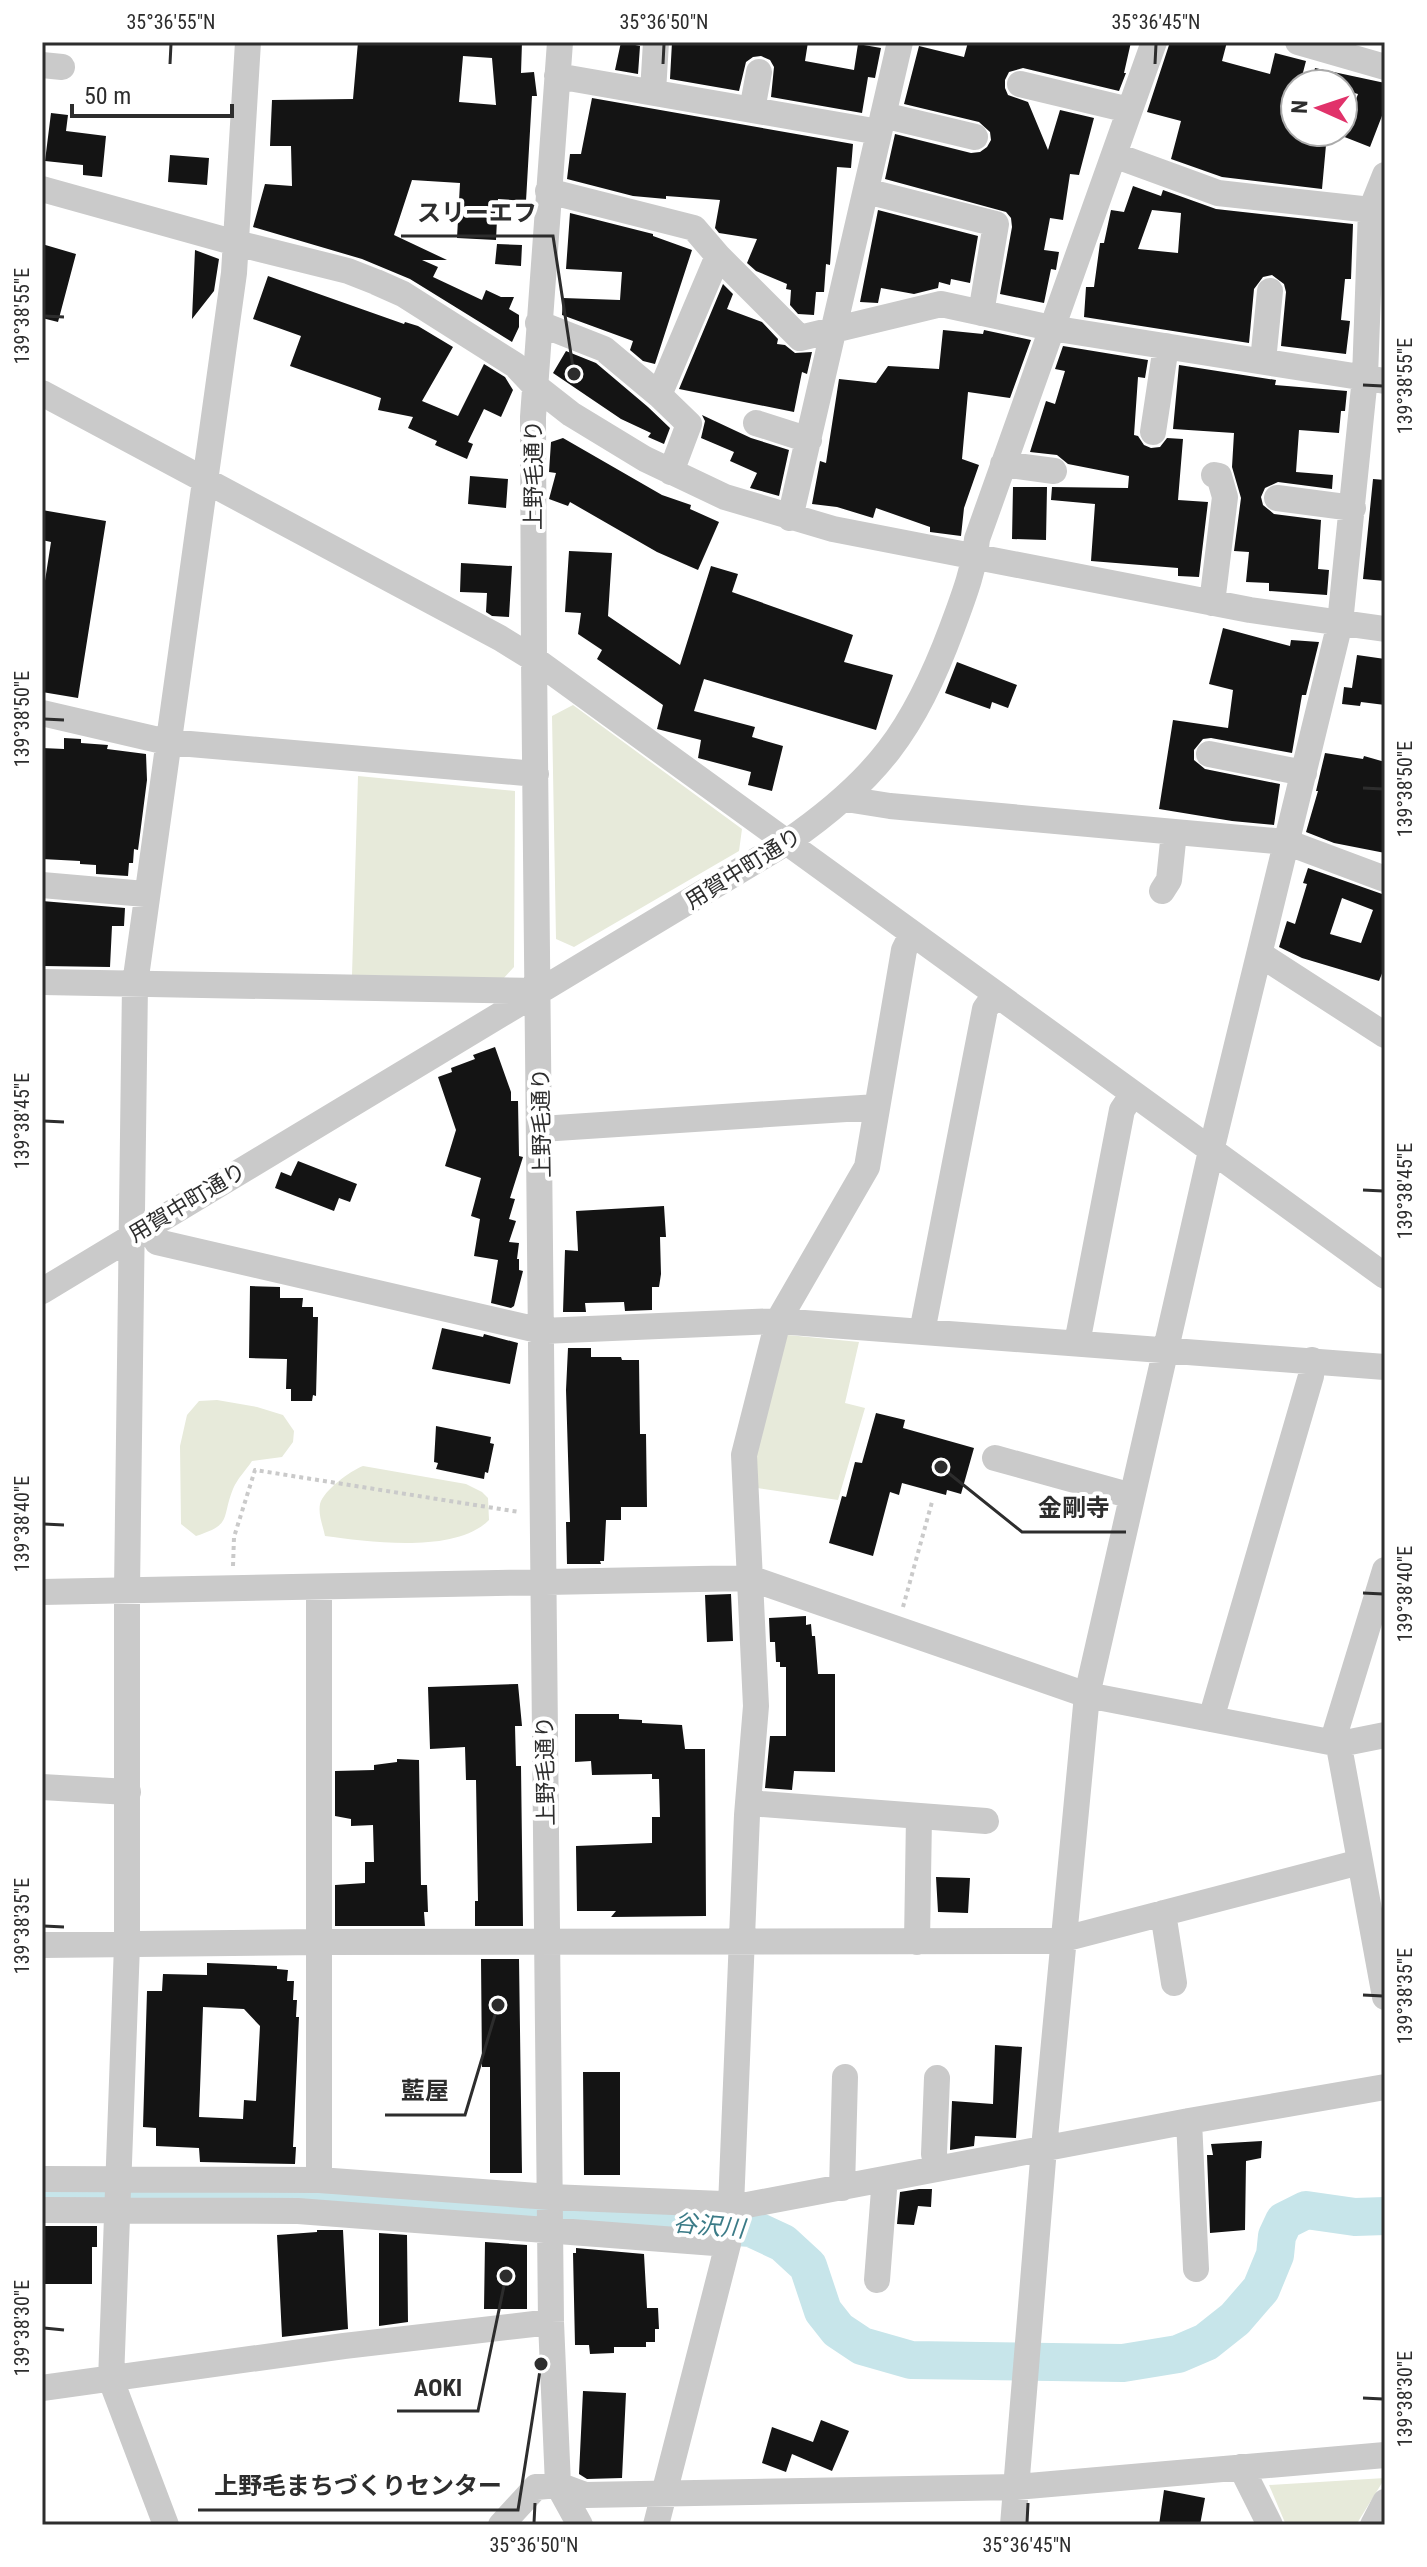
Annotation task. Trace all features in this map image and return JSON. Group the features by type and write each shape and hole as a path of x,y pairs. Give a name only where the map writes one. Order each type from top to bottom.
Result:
{"street":[{"path":"166,2525 111,2380 127,1945 127,1590 139,1231 135,984 236,243 248,42"},
{"name":"上野毛通り","path":"560,42 534,385 534,659 551,2322 558,2485 580,2525"},
{"path":"653,92 656,42"},
{"path":"790,518 900,42"},
{"name":"用賀中町通り","path":"42,1291 787,842 846,799 888,753 922,700 955,620 975,557 977,539 1154,42"},
{"path":"1301,42 1385,67"},
{"path":"752,110 759,72"},
{"path":"557,76 752,110 975,137"},
{"path":"1020,84 1129,110"},
{"path":"1114,155 1218,193 1371,210"},
{"path":"1013,2525 1044,2148 1087,1695 1211,1151 1340,623 1353,508 1375,379 1377,265 1371,210 1385,175"},
{"path":"42,189 348,271 403,294 515,365 534,385 571,414 671,472 725,497 833,529 1212,603 1385,629"},
{"path":"548,191 694,228 800,338 941,304 1051,328 1375,379"},
{"path":"866,191 996,224 981,313"},
{"path":"659,395 718,256"},
{"path":"1263,361 1270,291"},
{"path":"538,323 604,349 689,424 671,472"},
{"path":"1153,432 1166,346"},
{"path":"42,393 534,659 1385,1276"},
{"path":"756,423 809,440"},
{"path":"1003,464 1054,471"},
{"path":"1212,603 1225,497 1219,476 1214,475"},
{"path":"1277,498 1353,508"},
{"path":"42,713 167,742 536,774"},
{"path":"1209,754 1304,773"},
{"path":"846,799 890,806 1286,842 1385,879"},
{"path":"1162,891 1169,880 1174,832"},
{"path":"42,885 145,894"},
{"path":"656,2525 729,2226 741,1941 756,1706 744,1455 778,1321 867,1167 904,950 912,934"},
{"path":"1261,955 1385,1035"},
{"path":"42,982 539,991"},
{"path":"922,1332 985,1009 995,995"},
{"path":"1077,1343 1122,1110 1133,1094"},
{"path":"541,1129 877,1107"},
{"path":"139,1231 157,1242 542,1331 778,1321 1385,1367"},
{"path":"1211,1719 1311,1376 1312,1360"},
{"path":"995,1458 1132,1496"},
{"path":"1385,1570 1337,1722 1385,1997"},
{"path":"42,1592 750,1578 1087,1695 1340,1744 1385,1735"},
{"path":"319,1588 319,2180"},
{"path":"42,1787 128,1792"},
{"path":"749,1803 986,1821"},
{"path":"917,1942 919,1816"},
{"path":"42,1945 1064,1939 1360,1862"},
{"path":"1163,1913 1174,1983"},
{"path":"842,2188 845,2077"},
{"path":"937,2078 934,2154 937,2168"},
{"path":"42,2210 550,2213 729,2226 842,2188 1189,2121 1385,2087"},
{"path":"1189,2121 1196,2269"},
{"path":"42,2179 319,2180 550,2213 729,2226"},
{"path":"877,2280 884,2190 882,2180"},
{"path":"42,2388 344,2346 551,2322"},
{"path":"501,2525 536,2487 558,2485 585,2495 1016,2487 1385,2455"},
{"path":"1241,2467 1270,2525"},
{"path":"1373,2525 1385,2502"}],"path":[{"path":"233,1566 234,1537 255,1470 527,1513"},
{"path":"897,1629 932,1502"}],"green space":[{"path":"573,705 742,829 739,851 574,947 556,939 552,716"},
{"path":"358,776 515,791 514,967 503,979 352,975"},
{"path":"788,1335 859,1342 845,1403 865,1408 838,1500 757,1488 755,1458 779,1342"},
{"path":"217,1400 283,1415 294,1431 293,1442 282,1457 252,1461 235,1485 221,1524 196,1536 181,1524 180,1446 187,1415 199,1401"},
{"path":"363,1466 466,1484 488,1498 489,1520 474,1531 434,1542 387,1543 325,1536 320,1512 322,1499 338,1482"},
{"path":"1385,2478 1356,2525 1286,2525 1269,2485"}],"building":[{"path":"358,42 522,42 521,73 534,72 537,96 532,96 526,201 498,199 496,240 457,238 460,183 412,180 394,235 447,260 422,260 438,267 433,277 482,300 486,290 501,297 514,297 509,309 519,315 519,327 512,342 410,279 362,259 253,227 265,184 292,186 291,146 270,146 272,100 353,99","holes":["463,56 492,58 496,105 459,102"]},
{"path":"621,42 640,46 638,74 615,70"},
{"path":"672,42 808,42 805,61 854,70 858,44 881,48 875,78 868,77 862,113 771,97 774,67 770,60 761,56 746,62 739,91 670,79"},
{"path":"968,42 1131,42 1126,73 1119,91 1023,68 1009,72 1005,80 1008,95 1028,102 1048,150 1060,110 1094,118 1079,175 1070,174 1063,220 1050,218 1044,250 1059,252 1056,270 1051,269 1044,303 1000,294 1012,227 1011,218 1006,212 885,179 895,134 971,153 987,147 991,140 990,132 979,122 904,104 919,46 964,57"},
{"path":"1170,42 1227,42 1222,61 1270,74 1275,53 1306,61 1304,68 1279,68 1279,148 1326,148 1322,189 1222,177 1171,159 1181,121 1147,112"},
{"path":"1359,77 1385,83 1385,108 1370,147 1359,143"},
{"path":"592,98 853,144 851,168 837,167 830,265 826,264 824,292 816,292 814,315 798,314 790,305 791,290 786,289 787,284 756,271 747,263 757,239 719,233 715,228 720,200 633,196 567,179 570,154 581,154"},
{"path":"51,113 68,115 66,131 106,136 102,177 83,175 83,165 45,161"},
{"path":"170,155 209,158 207,185 168,182"},
{"path":"1133,186 1161,196 1163,190 1216,209 1353,224 1351,279 1345,279 1341,320 1350,321 1346,354 1281,346 1286,292 1284,284 1272,275 1263,277 1254,289 1249,343 1084,317 1086,287 1094,287 1100,243 1104,243 1111,210 1124,212","holes":["1152,210 1181,213 1178,253 1138,249"]},
{"path":"878,210 978,236 970,283 951,279 950,285 939,282 938,288 914,294 881,288 878,303 860,302"},
{"path":"570,213 653,234 692,250 655,364 643,361 630,350 633,341 562,315 563,298 620,300 622,272 566,269"},
{"path":"42,244 76,254 58,322 42,318"},
{"path":"497,244 522,245 521,266 495,264"},
{"path":"195,250 219,259 214,291 192,319"},
{"path":"268,276 404,324 418,326 453,347 422,401 458,416 484,364 505,377 513,390 501,417 484,409 468,442 473,444 467,459 435,445 437,441 408,428 413,417 378,410 381,398 290,366 301,336 253,319"},
{"path":"723,284 733,294 727,309 762,322 778,339 777,344 785,345 795,353 812,352 807,374 802,372 794,412 679,389"},
{"path":"943,330 983,334 984,330 1031,340 1010,398 968,392 962,459 979,465 964,508 961,536 930,532 930,527 876,508 873,518 837,507 812,504 820,461 826,463 839,379 876,383 888,366 939,369"},
{"path":"1063,346 1148,360 1145,378 1138,377 1134,435 1151,448 1160,447 1167,438 1183,439 1178,500 1208,502 1199,577 1178,576 1178,568 1091,561 1095,504 1051,500 1052,487 1128,488 1129,476 1068,464 1057,455 1030,452 1046,401 1055,404 1065,371 1055,369"},
{"path":"566,351 596,363 648,407 670,428 664,444 648,437 651,433 621,419 553,373"},
{"path":"1179,365 1276,380 1275,385 1347,391 1339,433 1299,430 1296,472 1333,475 1332,489 1278,482 1265,488 1261,497 1263,505 1274,514 1321,520 1318,569 1329,570 1327,595 1269,591 1269,583 1246,582 1249,552 1234,551 1241,498 1232,467 1234,433 1173,429"},
{"path":"702,415 751,438 789,450 779,496 750,488 757,473 730,461 734,452 701,438 705,421"},
{"path":"563,438 662,495 691,505 690,509 719,522 698,570 657,552 570,502 568,506 549,499 556,473 549,472 551,442"},
{"path":"470,476 508,479 506,508 468,504"},
{"path":"1373,479 1385,480 1385,581 1363,579"},
{"path":"1013,487 1047,487 1046,540 1012,539"},
{"path":"42,510 106,521 78,698 42,692 42,600 51,542 42,540"},
{"path":"569,551 612,553 608,616 680,665 711,566 738,574 732,592 853,635 844,662 893,675 876,730 704,679 694,711 755,727 752,737 783,746 772,791 748,785 751,772 698,758 701,740 657,729 663,705 597,659 602,650 578,634 581,613 565,612"},
{"path":"461,563 512,566 509,617 492,616 486,612 487,593 460,592"},
{"path":"1223,628 1290,646 1291,640 1319,642 1306,695 1302,695 1292,753 1211,738 1203,739 1194,750 1194,760 1205,769 1280,784 1274,825 1159,809 1173,720 1228,728 1233,690 1209,684"},
{"path":"1357,655 1385,659 1385,705 1361,702 1360,706 1342,704 1344,687 1352,688"},
{"path":"957,662 1017,685 1008,708 992,702 990,709 945,693"},
{"path":"64,738 108,745 107,749 146,754 147,780 138,850 134,849 128,876 96,874 96,865 80,864 80,861 42,859 42,748 64,749"},
{"path":"1325,753 1363,759 1364,756 1385,762 1385,853 1334,843 1306,832"},
{"path":"1308,868 1385,895 1385,966 1379,981 1302,958 1279,947 1287,921 1295,924 1307,884 1303,883","holes":["1342,898 1373,910 1361,943 1330,934"]},
{"path":"42,901 125,908 124,926 112,926 110,967 43,966 45,928 42,928"},
{"path":"495,1047 511,1092 511,1101 518,1101 519,1156 523,1157 510,1198 515,1199 509,1219 516,1221 509,1242 519,1243 517,1259 519,1270 523,1271 511,1308 491,1303 498,1260 474,1256 480,1219 471,1216 481,1178 445,1166 456,1130 438,1077 452,1072 451,1068 475,1059 473,1055"},
{"path":"298,1161 357,1184 350,1202 339,1198 334,1211 275,1188 281,1172 291,1176"},
{"path":"664,1206 666,1237 660,1237 661,1274 659,1287 652,1287 652,1310 625,1311 624,1302 585,1303 586,1312 563,1312 565,1250 578,1251 576,1211"},
{"path":"250,1286 280,1287 280,1298 303,1298 302,1307 313,1307 313,1317 318,1317 316,1396 313,1395 312,1401 291,1401 291,1389 286,1389 287,1359 249,1358"},
{"path":"442,1328 518,1343 510,1384 432,1369"},
{"path":"568,1348 591,1348 591,1357 639,1360 640,1434 646,1434 647,1507 621,1507 621,1520 606,1520 604,1561 600,1561 601,1564 567,1564 566,1522 570,1522 566,1390"},
{"path":"876,1413 905,1420 903,1428 974,1448 961,1494 947,1490 946,1495 902,1483 899,1495 890,1492 873,1556 829,1543 855,1462 862,1463"},
{"path":"436,1426 491,1437 490,1443 494,1444 484,1479 436,1469"},
{"path":"731,1594 733,1641 707,1642 705,1595"},
{"path":"806,1616 806,1625 811,1624 812,1636 815,1636 818,1674 835,1674 835,1772 794,1771 792,1790 765,1788 770,1736 786,1736 786,1667 780,1667 780,1662 776,1662 775,1642 770,1642 769,1618"},
{"path":"518,1684 522,1726 515,1726 516,1766 521,1766 523,1926 475,1926 475,1901 478,1901 476,1780 466,1780 465,1747 430,1749 428,1687"},
{"path":"575,1714 619,1714 619,1719 682,1725 685,1749 705,1749 706,1916 611,1917 616,1911 577,1911 576,1846 652,1843 652,1817 660,1817 659,1779 652,1779 652,1774 592,1775 591,1761 575,1762"},
{"path":"397,1759 419,1760 421,1885 427,1885 428,1912 424,1912 425,1926 335,1926 335,1885 365,1883 365,1862 374,1862 373,1825 351,1826 351,1819 335,1816 335,1771 374,1770 374,1765 397,1762"},
{"path":"936,1877 970,1878 968,1913 938,1912"},
{"path":"481,1959 519,1959 522,2173 490,2173 490,2067 482,2067"},
{"path":"207,1963 277,1966 277,1969 288,1970 287,1981 294,1981 293,2000 297,2000 296,2017 299,2017 293,2147 296,2147 295,2164 200,2162 199,2148 156,2146 156,2128 143,2127 147,1991 162,1991 163,1974 207,1975","holes":["203,2007 244,2009 260,2026 256,2101 244,2100 243,2119 199,2117"]},
{"path":"995,2045 1022,2047 1016,2138 975,2136 974,2146 950,2150 952,2101 993,2104"},
{"path":"583,2072 620,2072 620,2175 584,2175"},
{"path":"1262,2141 1261,2158 1246,2161 1245,2230 1210,2233 1207,2155 1213,2155 1211,2144"},
{"path":"932,2189 931,2207 918,2206 914,2225 897,2224 900,2192"},
{"path":"42,2226 97,2226 97,2247 92,2247 92,2284 42,2284"},
{"path":"343,2230 348,2329 282,2337 277,2235"},
{"path":"379,2233 407,2235 408,2322 379,2326"},
{"path":"485,2242 527,2245 527,2309 484,2309"},
{"path":"576,2248 644,2254 647,2308 658,2308 659,2329 655,2329 655,2342 646,2342 646,2347 614,2347 614,2353 590,2354 589,2345 575,2345 573,2253 576,2253"},
{"path":"583,2391 626,2393 622,2478 587,2479 579,2474"},
{"path":"821,2420 849,2431 832,2471 792,2454 786,2472 762,2463 772,2427 813,2442"},
{"path":"1164,2490 1205,2498 1200,2525 1159,2525"}],"waterway":[{"name":"谷沢川","path":"42,2197 300,2197 751,2228 783,2243 808,2266 823,2311 838,2330 862,2346 911,2360 1123,2363 1178,2354 1206,2342 1235,2319 1261,2289 1284,2221 1306,2210 1355,2217 1385,2216"}],"place":[{"name":"スリーエフ","path":"574,374"},
{"name":"金剛寺","path":"941,1467"},
{"name":"藍屋","path":"498,2005"},
{"name":"AOKI","path":"506,2276"},
{"name":"上野毛まちづくりセンター","path":"541,2364"}]}
